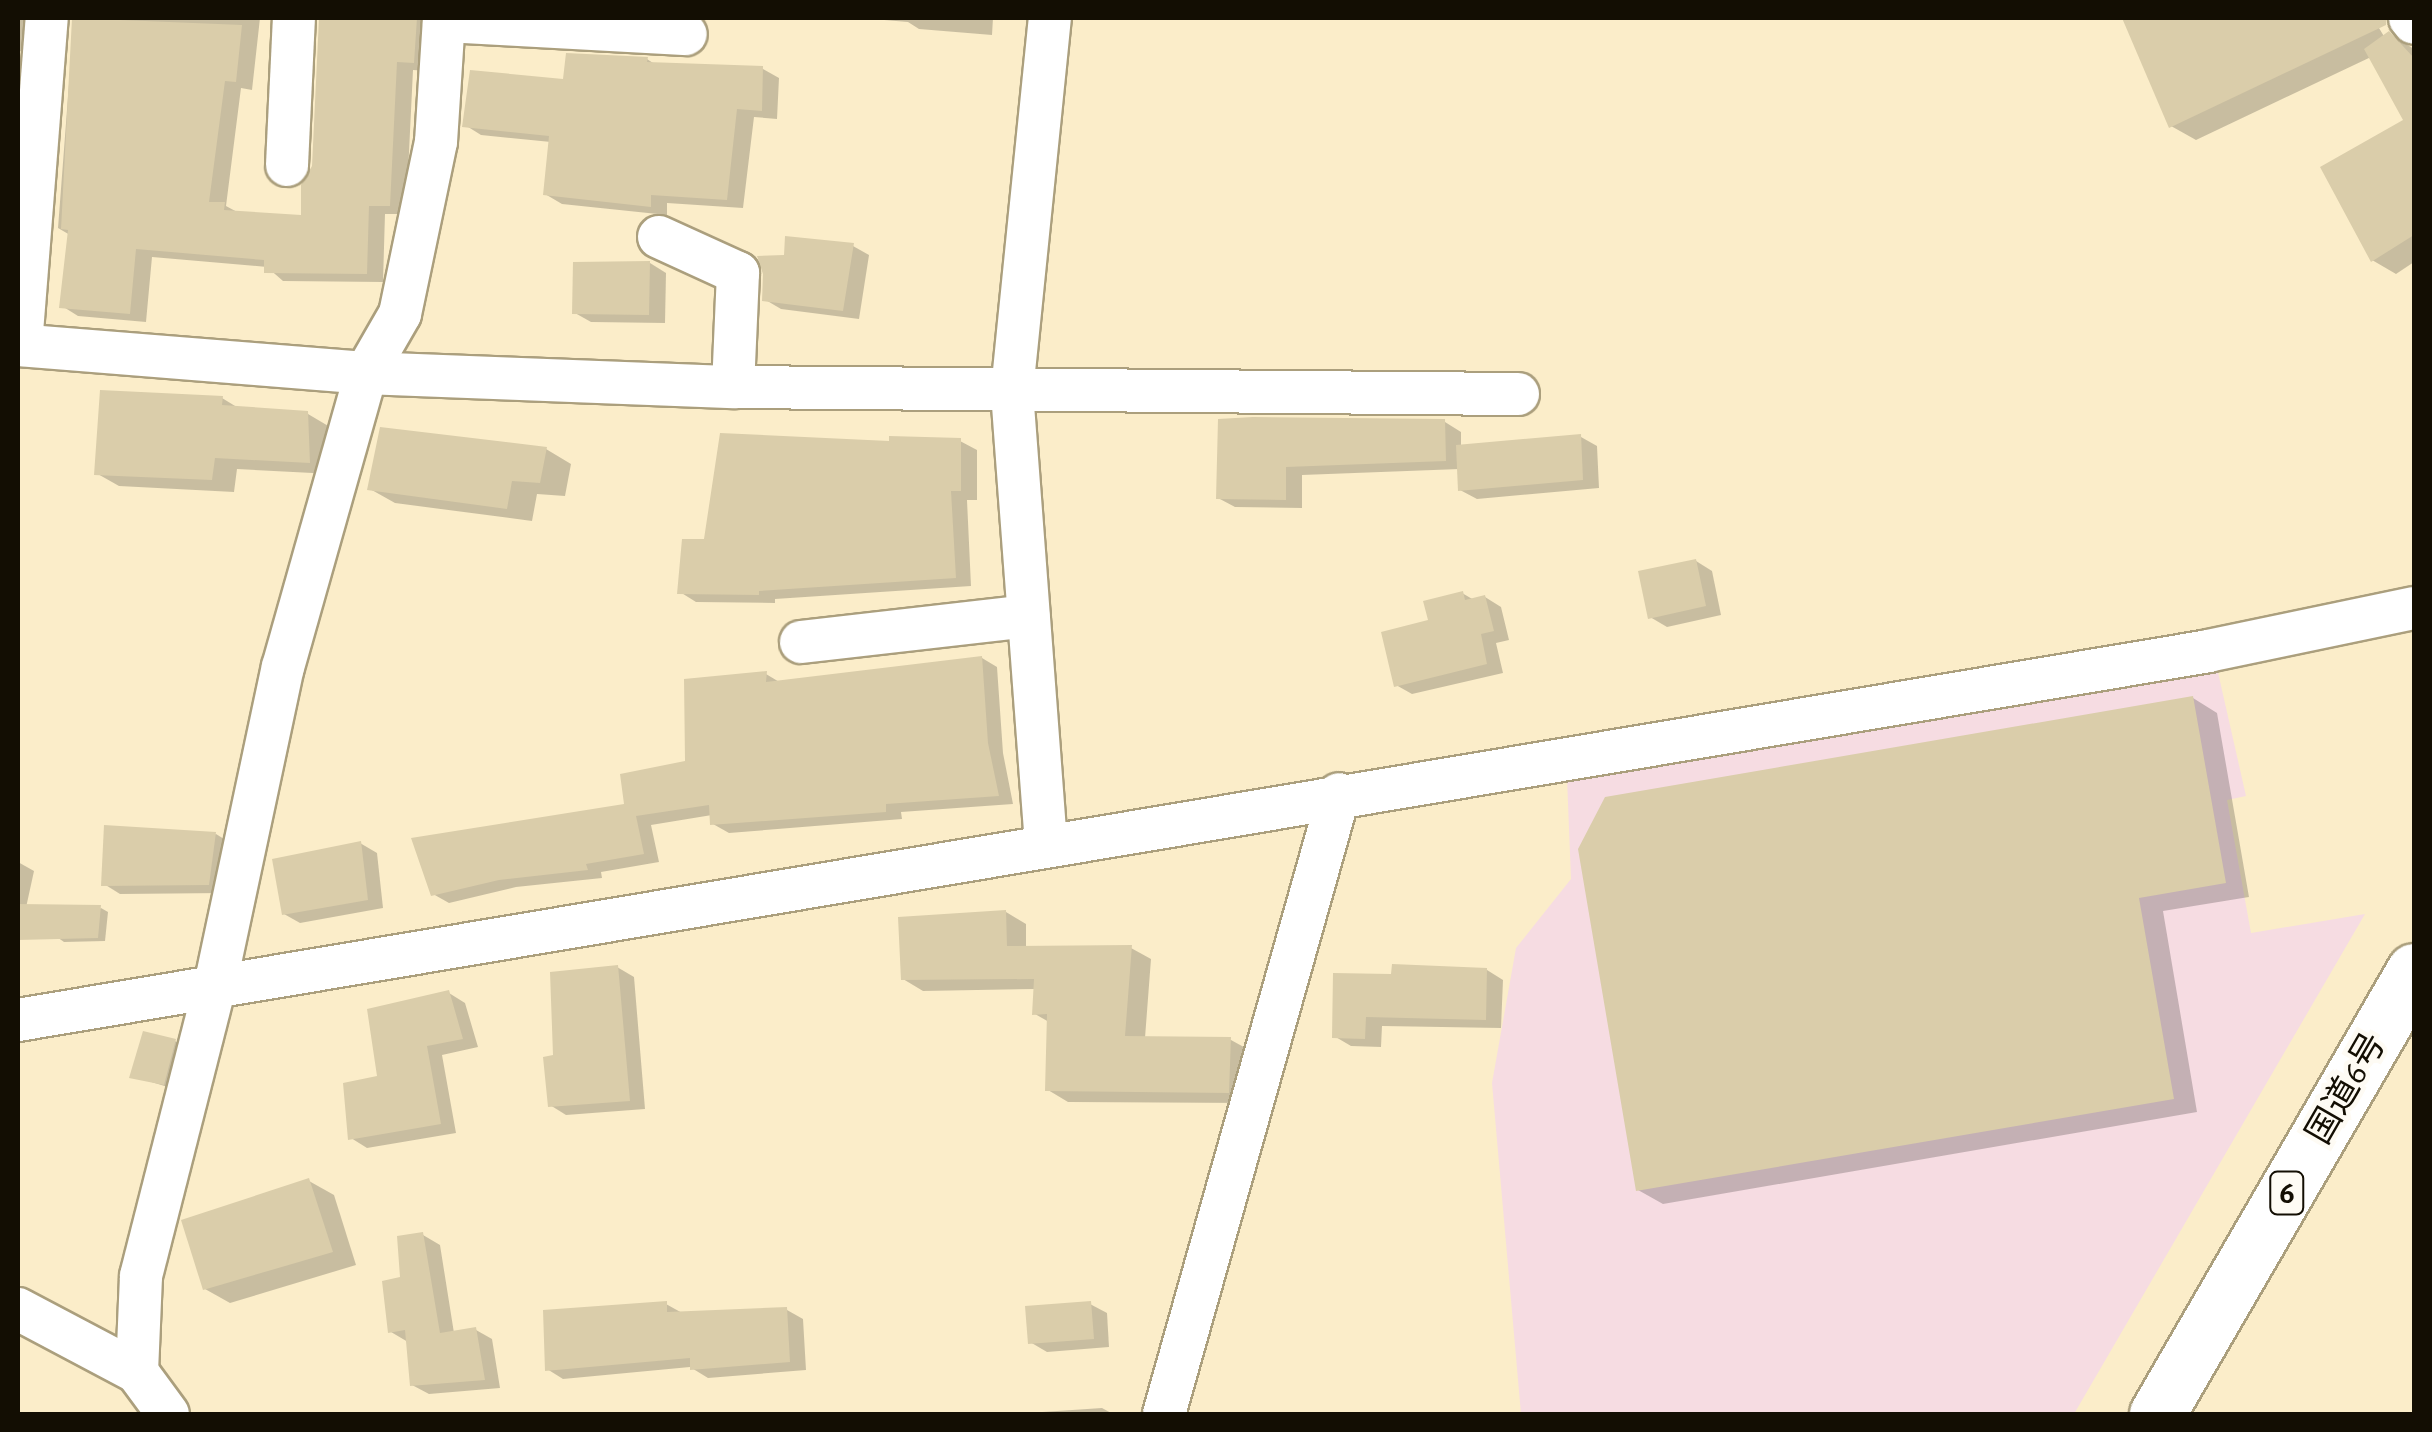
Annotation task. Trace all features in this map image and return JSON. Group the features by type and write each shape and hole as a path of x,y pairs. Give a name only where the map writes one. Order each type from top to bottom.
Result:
{"highway":[{"name":"国道6号","path":"2157,1414 2414,971"}],"street":[{"path":"47,18 30,92 19,345 366,373 733,387 1518,394"},
{"path":"287,166 294,18"},
{"path":"1046,844 1012,391 1027,210 1050,18"},
{"path":"136,1372 141,1276 214,986 282,667 366,373 400,314 436,142 444,19 686,34"},
{"path":"659,237 738,273 733,387"},
{"path":"18,1020 1338,794 2208,651 2414,608"},
{"path":"801,642 1029,616"},
{"path":"1164,1414 1338,794"},
{"path":"18,1310 136,1372 168,1414"}],"shaded area":[{"path":"2217,668 2246,796 2227,800 2251,933 2365,914 2074,1414 1521,1414 1492,1083 1516,948 1571,879 1567,778"}],"building":[{"path":"72,18 242,25 236,82 225,81 209,202 225,202 224,210 301,215 301,185 312,166 319,18 417,18 414,63 397,62 390,206 369,206 367,274 264,273 264,260 136,249 130,314 59,308 68,230 61,229"},
{"path":"2122,18 2386,18 2386,25 2169,128"},
{"path":"2389,31 2414,58 2414,235 2371,262 2320,167 2403,120 2364,49"},
{"path":"566,53 648,57 647,62 763,66 762,111 737,109 727,200 651,195 651,207 543,195 549,136 462,127 470,70 563,79"},
{"path":"785,236 854,243 843,311 762,301 763,274 757,256 784,255"},
{"path":"650,261 649,315 572,314 573,262"},
{"path":"100,390 223,396 222,405 308,411 310,463 215,458 212,480 94,475"},
{"path":"1218,419 1445,419 1446,461 1286,467 1286,500 1216,499"},
{"path":"380,427 547,447 540,483 512,481 507,509 367,490"},
{"path":"720,433 889,441 889,436 961,438 961,491 951,491 956,578 759,591 759,595 677,594 682,539 704,539"},
{"path":"1581,434 1583,480 1458,491 1456,445"},
{"path":"1696,559 1706,606 1648,619 1638,571"},
{"path":"1463,591 1465,600 1485,595 1494,631 1481,634 1487,664 1394,687 1381,632 1428,620 1423,601"},
{"path":"982,656 988,743 999,796 886,804 886,812 710,825 709,805 636,816 644,854 586,864 588,870 499,880 431,896 411,838 624,804 620,774 685,761 684,679 767,671 766,682"},
{"path":"2193,696 2226,883 2139,898 2174,1099 1636,1191 1578,849 1605,797"},
{"path":"104,825 216,832 209,885 101,886"},
{"path":"361,841 368,900 282,915 272,859"},
{"path":"18,904 101,905 98,938 18,940"},
{"path":"1006,910 1007,946 1132,945 1125,1036 1231,1037 1229,1093 1045,1091 1047,1014 1032,1015 1034,979 901,980 898,917"},
{"path":"1392,964 1487,968 1486,1020 1366,1017 1365,1039 1332,1038 1333,973 1391,974"},
{"path":"618,965 630,1101 548,1107 543,1057 553,1055 550,972"},
{"path":"449,990 463,1039 427,1046 441,1124 348,1140 343,1083 377,1076 367,1009"},
{"path":"143,1031 176,1039 164,1085 129,1078"},
{"path":"309,1178 333,1252 203,1290 181,1220"},
{"path":"423,1232 440,1333 476,1327 485,1380 410,1386 405,1330 388,1333 382,1281 400,1277 397,1236"},
{"path":"667,1301 667,1312 787,1307 790,1362 690,1370 690,1358 545,1371 543,1310"},
{"path":"1091,1301 1094,1339 1028,1344 1025,1306"}]}
